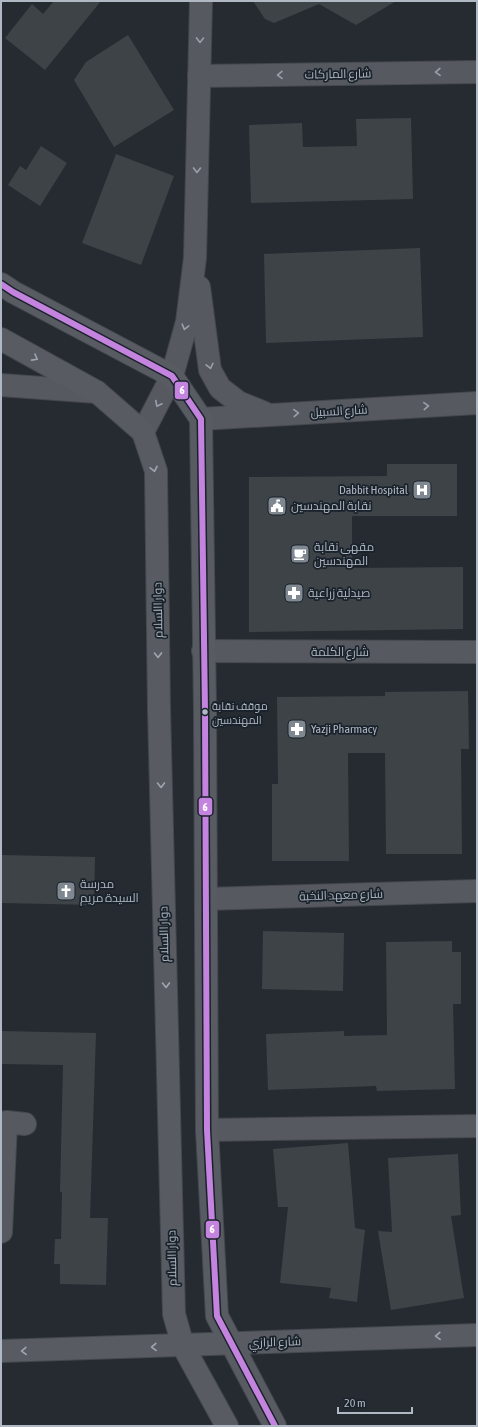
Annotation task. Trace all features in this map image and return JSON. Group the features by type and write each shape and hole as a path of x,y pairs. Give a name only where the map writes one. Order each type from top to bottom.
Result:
{"main road":[{"path":"1,284 13,292 172,376 201,419 208,1130 217,1316 275,1426"},
{"path":"1,339 97,392 143,432"},
{"name":"دوار االسلام","path":"143,432 156,471 159,709 174,1314 183,1346 227,1426"},
{"name":"شارع الرازي","path":"1,1351 183,1346 477,1334"}],"street":[{"path":"143,432 172,376 187,322 195,258 201,1"},
{"name":"شارع الماركات","path":"199,76 477,72"},
{"path":"195,258 210,370 220,388 238,402 268,415"},
{"path":"1,385 97,392"},
{"name":"شارع السبيل","path":"201,419 477,403"},
{"name":"شارع الكلمة","path":"203,651 477,652"},
{"name":"شارع معهد النخبة","path":"206,899 477,891"},
{"path":"1,1232 6,1122 25,1124"},
{"path":"208,1130 477,1126"}],"building":[{"path":"54,1 101,1 45,70 5,38 32,4 43,14"},
{"path":"253,1 396,1 356,25 319,4 274,23 265,19"},
{"path":"128,35 174,110 114,147 74,80 86,62"},
{"path":"411,118 413,199 251,203 249,125 302,123 303,147 357,146 356,119"},
{"path":"41,146 67,163 40,206 8,185 20,166 26,170"},
{"path":"116,154 174,176 141,265 82,243"},
{"path":"420,248 423,337 266,343 264,254"},
{"path":"387,464 457,464 457,516 352,516 352,568 463,567 463,629 249,632 249,477 387,476"},
{"path":"468,691 469,749 461,749 462,854 386,854 385,753 348,753 349,861 272,861 272,784 278,784 277,697 385,696 385,692"},
{"path":"1,855 95,857 94,905 1,903"},
{"path":"263,931 344,933 343,991 262,989"},
{"path":"452,941 452,952 461,952 461,1004 453,1004 455,1089 377,1091 376,1086 268,1090 266,1034 344,1031 344,1036 387,1035 386,942"},
{"path":"1,1031 96,1033 90,1218 108,1218 106,1285 60,1284 60,1264 54,1264 55,1239 61,1239 62,1192 60,1192 63,1065 1,1064"},
{"path":"348,1143 355,1228 365,1230 357,1302 329,1298 331,1288 280,1283 288,1207 278,1207 273,1149"},
{"path":"458,1154 461,1215 451,1216 464,1298 391,1310 378,1231 392,1232 388,1158"}],"transit line":[{"name":"6","path":"1,284 13,292 172,376 201,419 205,712 207,1130 217,1316 275,1426"}],"place":[{"name":"Dabbit Hospital","path":"422,490"},
{"name":"نقابة المهندسين","path":"277,506"},
{"name":"مقهى نقابة المهندسين","path":"300,554"},
{"name":"صيدلية زراعية","path":"294,593"},
{"name":"موقف نقابة المهندسين","path":"205,712"},
{"name":"Yazji Pharmacy","path":"297,729"},
{"name":"مدرسة السيدة مريم","path":"66,891"}]}
